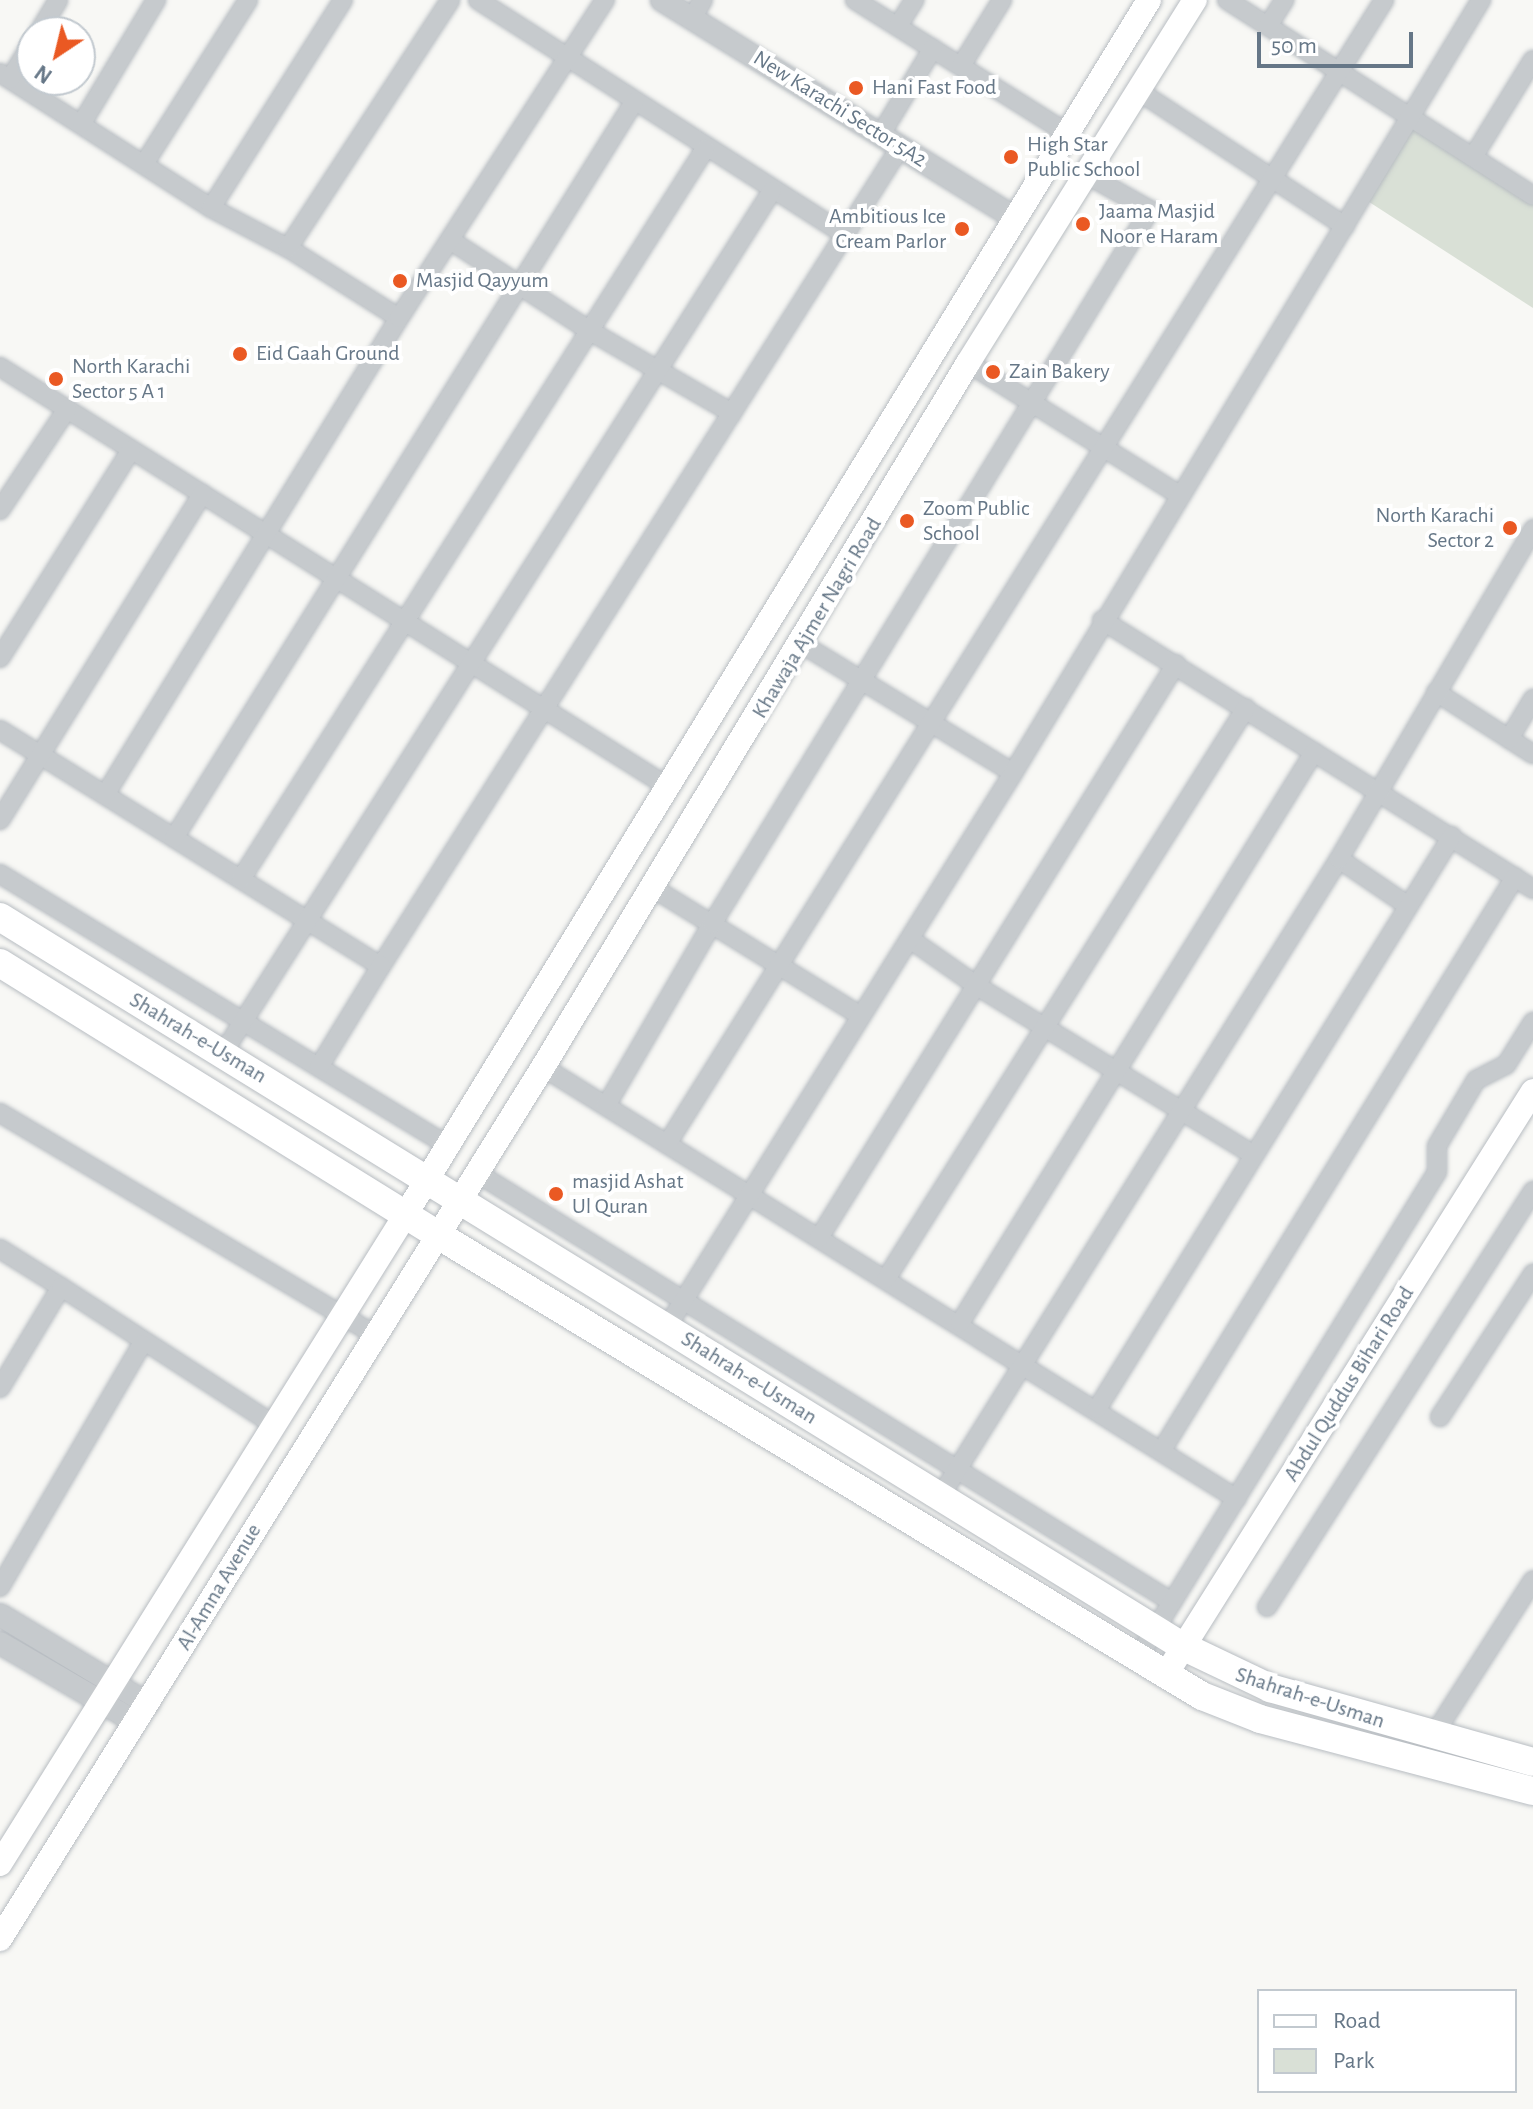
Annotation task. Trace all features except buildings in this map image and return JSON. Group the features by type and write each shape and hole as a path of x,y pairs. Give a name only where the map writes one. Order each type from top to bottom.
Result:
{"main road":[{"name":"Khawaja Ajmer Nagri Road","path":"0,1864 341,1313 406,1214 665,785 1149,0"},
{"name":"Khawaja Ajmer Nagri Road","path":"438,1235 802,644 1084,173 1140,92 1195,0"},
{"path":"1128,33 1163,54"},
{"path":"861,470 893,489"},
{"path":"589,912 625,933"},
{"name":"Shahrah-e-Usman","path":"0,917 428,1177 1182,1646 1270,1688 1433,1736 1532,1760"},
{"name":"Shahrah-e-Usman","path":"0,963 438,1235 1165,1676 1260,1719 1533,1791"},
{"name":"Abdul Quddus Bihari Road","path":"1165,1676 1531,1098"},
{"name":"Al-Amna Avenue","path":"0,1939 373,1334 438,1235"}],"street":[{"path":"82,123 156,0"},
{"path":"144,164 248,0"},
{"path":"211,208 343,0"},
{"path":"288,248 450,0"},
{"path":"478,0 705,149 845,235"},
{"path":"105,795 269,536 399,318 605,0"},
{"name":"New Karachi Sector 5A2","path":"662,0 697,9 891,140 1016,219"},
{"path":"855,0 1067,133"},
{"path":"898,26 914,0"},
{"path":"961,66 1002,0"},
{"path":"1227,0 1533,196"},
{"path":"1268,26 1284,0"},
{"path":"667,1144 1100,445 1341,72 1384,0"},
{"path":"667,1327 1013,773 1102,620 1412,118 1481,0"},
{"path":"319,1067 845,235 933,48"},
{"path":"1473,157 1533,60"},
{"path":"5,76 211,208 288,248 399,318"},
{"path":"1140,92 1271,181 1345,226"},
{"path":"174,838 334,578 523,285 634,102"},
{"path":"241,879 705,149"},
{"path":"606,1106 712,924 1150,210 1084,173"},
{"path":"223,1053 772,191"},
{"path":"450,240 590,331 732,413"},
{"path":"968,363 1179,495"},
{"path":"0,367 665,785"},
{"path":"0,510 67,409"},
{"path":"0,658 131,450"},
{"path":"0,820 202,494"},
{"path":"940,1497 1026,1365 1179,1110 1339,859 1533,529"},
{"path":"1102,620 1533,889"},
{"path":"802,644 1013,773"},
{"path":"819,1238 1176,664"},
{"path":"1436,692 1533,754"},
{"path":"1509,739 1533,699"},
{"path":"886,1279 1047,1029 1246,708"},
{"path":"0,730 381,966"},
{"path":"960,1323 1314,752"},
{"path":"1097,1409 1252,1154 1452,836"},
{"path":"1339,859 1407,905"},
{"path":"0,874 447,1145"},
{"path":"1162,1450 1515,877"},
{"path":"653,888 861,1016"},
{"path":"910,939 977,986 1252,1154"},
{"path":"1137,1659 1437,1172 1437,1146 1476,1080 1506,1065 1533,1022"},
{"path":"543,1067 748,1196 960,1323 1237,1499"},
{"path":"0,1113 373,1334"},
{"path":"477,1173 1172,1602"},
{"path":"1267,1607 1533,1191"},
{"path":"0,1249 142,1344 273,1424"},
{"path":"1440,1417 1533,1274"},
{"path":"0,1388 61,1287"},
{"path":"0,1587 142,1344"},
{"path":"1433,1736 1533,1580"},
{"path":"0,1615 108,1694"},
{"path":"0,1643 142,1713"}],"green space":[{"path":"1412,118 1533,195 1533,308 1363,198"}],"place":[{"name":"Hani Fast Food","path":"856,88"},
{"name":"High Star Public School","path":"1011,157"},
{"name":"Jaama Masjid Noor e Haram","path":"1083,224"},
{"name":"Ambitious Ice Cream Parlor","path":"962,229"},
{"name":"Masjid Qayyum","path":"400,281"},
{"name":"Eid Gaah Ground","path":"240,354"},
{"name":"Zain Bakery","path":"993,372"},
{"name":"North Karachi Sector 5 A 1","path":"56,379"},
{"name":"Zoom Public School","path":"907,521"},
{"name":"North Karachi Sector 2","path":"1510,528"},
{"name":"masjid Ashat Ul Quran","path":"556,1194"}]}
